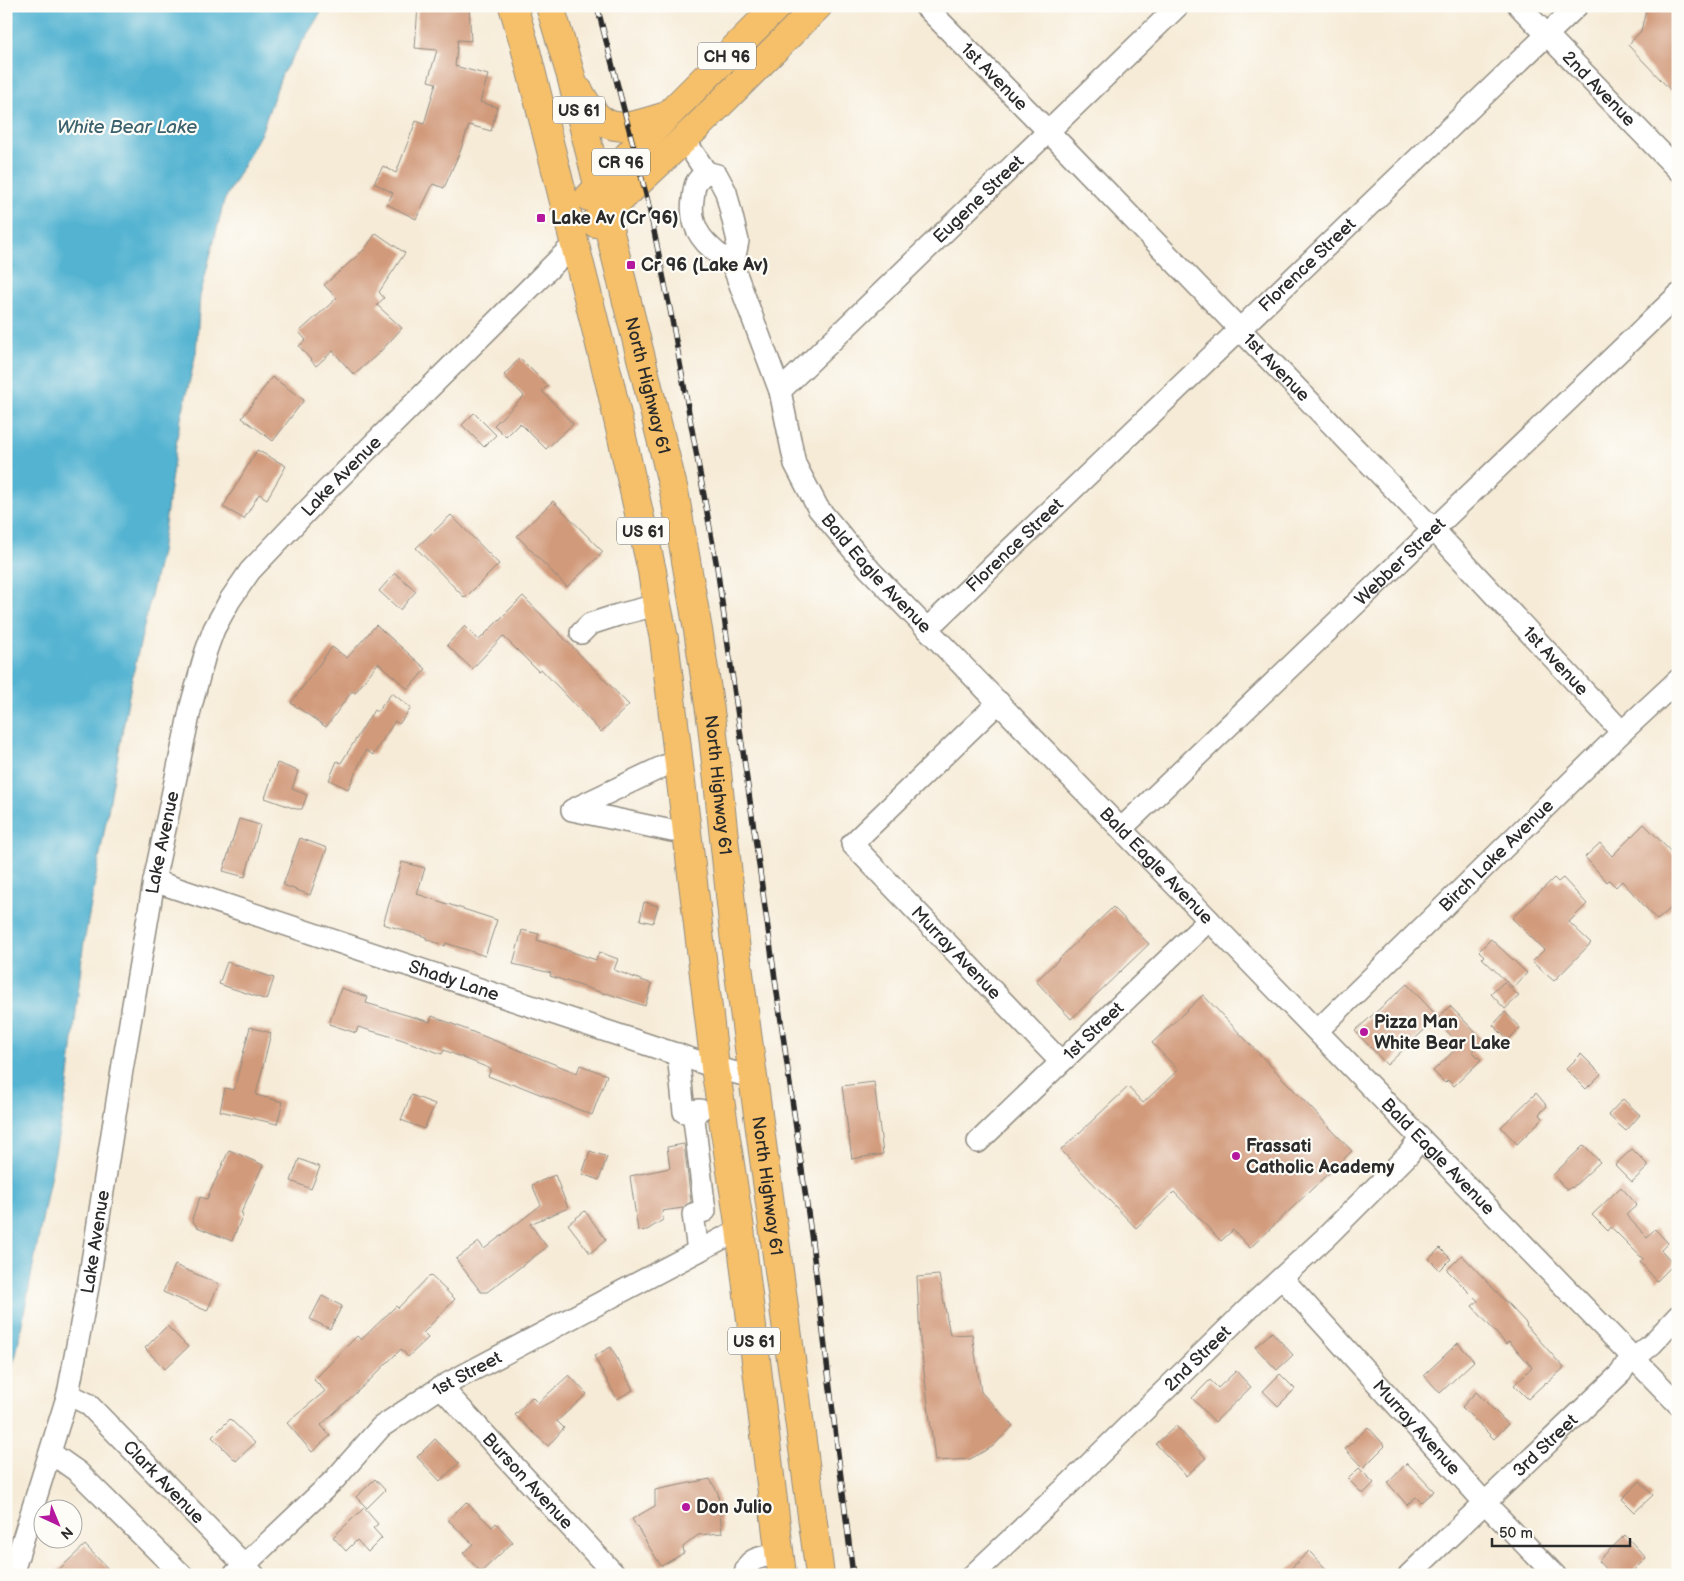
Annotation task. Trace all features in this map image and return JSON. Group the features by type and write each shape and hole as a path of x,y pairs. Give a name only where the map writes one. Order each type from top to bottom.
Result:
{"main road":[{"name":"North Highway 61","path":"513,6 610,384 652,571 656,605 664,639 715,1066 740,1229 781,1564"},
{"name":"North Highway 61","path":"550,6 570,76 674,491 687,560 712,725 736,951 820,1575"},
{"name":"CH 96","path":"672,111 777,6"},
{"name":"CH 96","path":"572,233 605,213 684,139 818,6"},
{"path":"570,76 591,110 610,126 630,127 672,111"},
{"name":"CR 96","path":"572,233 598,187 672,111"}],"street":[{"name":"1st Avenue","path":"924,6 1048,131 1434,530 1622,732"},
{"name":"Eugene Street","path":"780,391 1178,6"},
{"name":"2nd Avenue","path":"1519,6 1678,170"},
{"name":"Florence Street","path":"928,628 1578,6"},
{"path":"684,139 706,172 717,175 726,192 738,241 733,266 707,246 696,231 691,211 695,183 706,172"},
{"name":"Lake Avenue","path":"12,1575 68,1394 88,1287 120,1080 154,881 189,716 202,664 215,627 230,600 250,571 572,233"},
{"name":"Bald Eagle Avenue","path":"733,266 780,391 795,464 818,508 870,570 1000,702 1678,1404"},
{"name":"Webber Street","path":"1122,828 1678,295"},
{"path":"581,633 590,624 656,605"},
{"name":"Birch Lake Avenue","path":"1317,1031 1622,732 1678,680"},
{"name":"Murray Avenue","path":"1000,702 852,844 1061,1062"},
{"path":"679,763 664,766 572,810 672,831 687,829"},
{"name":"Shady Lane","path":"154,881 754,1078"},
{"name":"1st Street","path":"978,1142 1209,920"},
{"path":"678,1054 684,1112 721,1108"},
{"path":"693,1111 704,1211 693,1214 698,1251"},
{"name":"2nd Street","path":"972,1575 1063,1490 1282,1278 1408,1155 1420,1138"},
{"name":"1st Street","path":"245,1571 335,1479 381,1427 441,1387 740,1229"},
{"name":"Murray Avenue","path":"1282,1278 1485,1503 1555,1575"},
{"name":"3rd Street","path":"1409,1575 1634,1358 1652,1344 1678,1316"},
{"name":"Burson Avenue","path":"441,1387 615,1575"},
{"name":"Clark Avenue","path":"68,1394 88,1404 245,1571"},
{"path":"51,1453 78,1472 182,1575"},
{"path":"745,1575 746,1567 754,1559 781,1564"}],"water":[{"name":"White Bear Lake","path":"6,6 325,6 282,74 261,133 224,201 200,296 196,353 178,432 161,552 132,679 83,948 68,1085 16,1355 6,1382"}],"building":[{"path":"418,6 469,6 471,41 458,40 455,66 488,75 480,102 497,107 491,131 469,125 444,188 433,184 416,219 387,204 393,193 374,183 383,166 396,173 416,121 424,124 436,83 428,81 437,50 415,48"},
{"path":"1647,6 1678,6 1678,98 1628,45 1641,31"},
{"path":"376,233 405,253 379,292 384,298 377,305 402,328 380,352 354,375 333,351 316,366 299,346 306,340 299,332 337,298 324,285 365,249"},
{"path":"520,358 548,386 542,391 573,424 546,449 520,423 506,437 494,425 524,396 504,375"},
{"path":"272,377 304,400 273,441 242,418"},
{"path":"474,413 496,435 484,447 462,425"},
{"path":"257,450 286,466 267,499 259,494 244,519 223,507"},
{"path":"553,501 603,552 567,587 517,536"},
{"path":"451,515 499,564 465,598 416,548"},
{"path":"395,573 416,591 400,610 379,591"},
{"path":"523,596 629,705 601,732 541,669 538,671 503,636 472,669 447,645 465,626 479,640"},
{"path":"376,625 426,669 408,689 378,663 355,693 352,691 326,727 291,703 332,647 347,658"},
{"path":"392,693 411,708 399,724 395,721 373,755 366,750 348,789 329,780 337,761 341,763 374,710 377,712"},
{"path":"277,763 298,771 292,789 307,795 302,809 296,809 265,798"},
{"path":"239,819 260,825 245,877 223,871"},
{"path":"1644,824 1678,859 1678,902 1657,920 1622,881 1616,887 1609,880 1607,882 1585,857 1600,843 1612,856"},
{"path":"300,838 327,848 310,895 283,885"},
{"path":"402,862 425,868 417,894 497,920 485,956 446,943 445,946 426,939 426,937 383,924"},
{"path":"1554,878 1558,882 1563,878 1587,904 1569,922 1591,943 1554,981 1532,962 1544,950 1512,918"},
{"path":"644,902 658,906 653,923 640,920"},
{"path":"1113,907 1149,944 1071,1019 1036,981"},
{"path":"522,930 539,934 537,940 596,960 599,952 618,959 614,970 652,984 645,1006 550,976 551,973 513,964"},
{"path":"1491,939 1527,973 1513,988 1482,958 1484,956 1479,951"},
{"path":"227,962 274,978 267,1000 219,984"},
{"path":"1504,982 1519,996 1505,1009 1491,994"},
{"path":"1407,984 1438,1017 1387,1065 1355,1031"},
{"path":"341,988 368,997 366,1003 430,1022 432,1016 577,1073 580,1065 607,1075 592,1115 512,1083 511,1085 488,1076 491,1069 444,1050 442,1054 358,1027 356,1033 329,1024"},
{"path":"1203,995 1352,1151 1250,1248 1233,1230 1221,1241 1174,1192 1136,1228 1061,1150 1128,1087 1143,1103 1178,1070 1152,1043"},
{"path":"1450,1006 1483,1040 1472,1051 1481,1060 1454,1086 1448,1080 1445,1083 1433,1071 1460,1045 1436,1020"},
{"path":"1505,1012 1520,1028 1508,1040 1493,1025"},
{"path":"250,1027 271,1033 256,1095 283,1102 277,1124 220,1111 225,1088 234,1090"},
{"path":"1581,1054 1601,1074 1586,1089 1566,1069"},
{"path":"874,1082 883,1154 852,1159 842,1086"},
{"path":"1536,1093 1547,1106 1539,1114 1543,1118 1517,1144 1501,1127"},
{"path":"411,1095 435,1104 424,1129 401,1120"},
{"path":"1623,1099 1640,1115 1626,1131 1608,1115"},
{"path":"684,1144 691,1202 683,1208 662,1211 663,1220 647,1230 638,1231 630,1176 670,1168 667,1147"},
{"path":"1584,1145 1600,1162 1572,1188 1567,1190 1553,1175"},
{"path":"1632,1149 1649,1166 1632,1182 1615,1165"},
{"path":"229,1150 263,1165 241,1213 243,1214 232,1241 197,1227 192,1219 200,1197 207,1199"},
{"path":"590,1151 607,1157 599,1180 582,1174"},
{"path":"299,1159 320,1167 311,1189 291,1181"},
{"path":"555,1175 568,1208 530,1224 547,1247 487,1292 481,1292 456,1259 479,1242 484,1249 541,1205 532,1185"},
{"path":"1621,1187 1637,1205 1626,1215 1647,1237 1655,1229 1668,1243 1661,1250 1674,1264 1657,1281 1640,1262 1643,1259 1611,1227 1608,1231 1592,1215"},
{"path":"585,1211 606,1240 590,1253 568,1224"},
{"path":"1440,1248 1451,1259 1440,1270 1429,1259"},
{"path":"1462,1255 1527,1324 1564,1368 1528,1399 1514,1385 1532,1367 1509,1341 1506,1344 1472,1306 1478,1301 1447,1270"},
{"path":"175,1265 219,1284 207,1311 163,1292"},
{"path":"430,1275 455,1299 423,1333 428,1338 408,1357 401,1349 321,1425 330,1436 312,1452 287,1423 325,1391 314,1380 357,1336 361,1340 396,1306 398,1308"},
{"path":"939,1275 950,1335 972,1334 981,1392 1013,1426 992,1447 970,1459 935,1461 920,1339 917,1277"},
{"path":"322,1296 342,1306 330,1329 310,1319"},
{"path":"167,1326 188,1347 165,1369 145,1348"},
{"path":"1272,1332 1293,1355 1277,1370 1255,1347"},
{"path":"1458,1343 1474,1361 1440,1393 1424,1375"},
{"path":"611,1347 633,1390 617,1399 594,1356"},
{"path":"1236,1371 1251,1387 1215,1422 1192,1398 1210,1380 1218,1388"},
{"path":"1280,1374 1295,1389 1278,1406 1263,1391"},
{"path":"569,1375 587,1394 557,1421 564,1428 548,1446 515,1415 532,1397 538,1403"},
{"path":"1476,1392 1508,1424 1494,1439 1462,1407"},
{"path":"230,1419 255,1443 236,1461 212,1437"},
{"path":"1176,1426 1206,1458 1186,1476 1156,1444"},
{"path":"1368,1427 1385,1446 1363,1468 1345,1449"},
{"path":"435,1439 459,1463 440,1481 417,1457"},
{"path":"1407,1463 1434,1491 1421,1502 1416,1497 1407,1505 1388,1483"},
{"path":"1359,1468 1374,1483 1363,1494 1348,1479"},
{"path":"375,1479 385,1490 367,1508 356,1497"},
{"path":"710,1479 718,1493 722,1533 698,1535 683,1547 684,1553 661,1566 632,1519 655,1506 655,1490"},
{"path":"1640,1481 1653,1495 1635,1512 1622,1499"},
{"path":"466,1502 492,1527 496,1523 513,1542 481,1572 463,1553 473,1544 448,1520"},
{"path":"364,1508 378,1524 373,1528 382,1538 368,1552 357,1540 346,1551 333,1537"},
{"path":"1625,1535 1646,1558 1629,1575 1611,1575 1598,1561"},
{"path":"85,1545 114,1575 53,1575"},
{"path":"1309,1551 1332,1575 1284,1575"}],"railway":[{"path":"597,6 648,202 671,314 717,567 811,1234 853,1575"}],"place":[{"name":"Lake Av (Cr 96)","path":"541,218"},
{"name":"Cr 96 (Lake Av)","path":"631,265"},
{"name":"Pizza Man White Bear Lake","path":"1364,1032"},
{"name":"Frassati Catholic Academy","path":"1236,1156"},
{"name":"Don Julio","path":"686,1507"}]}
